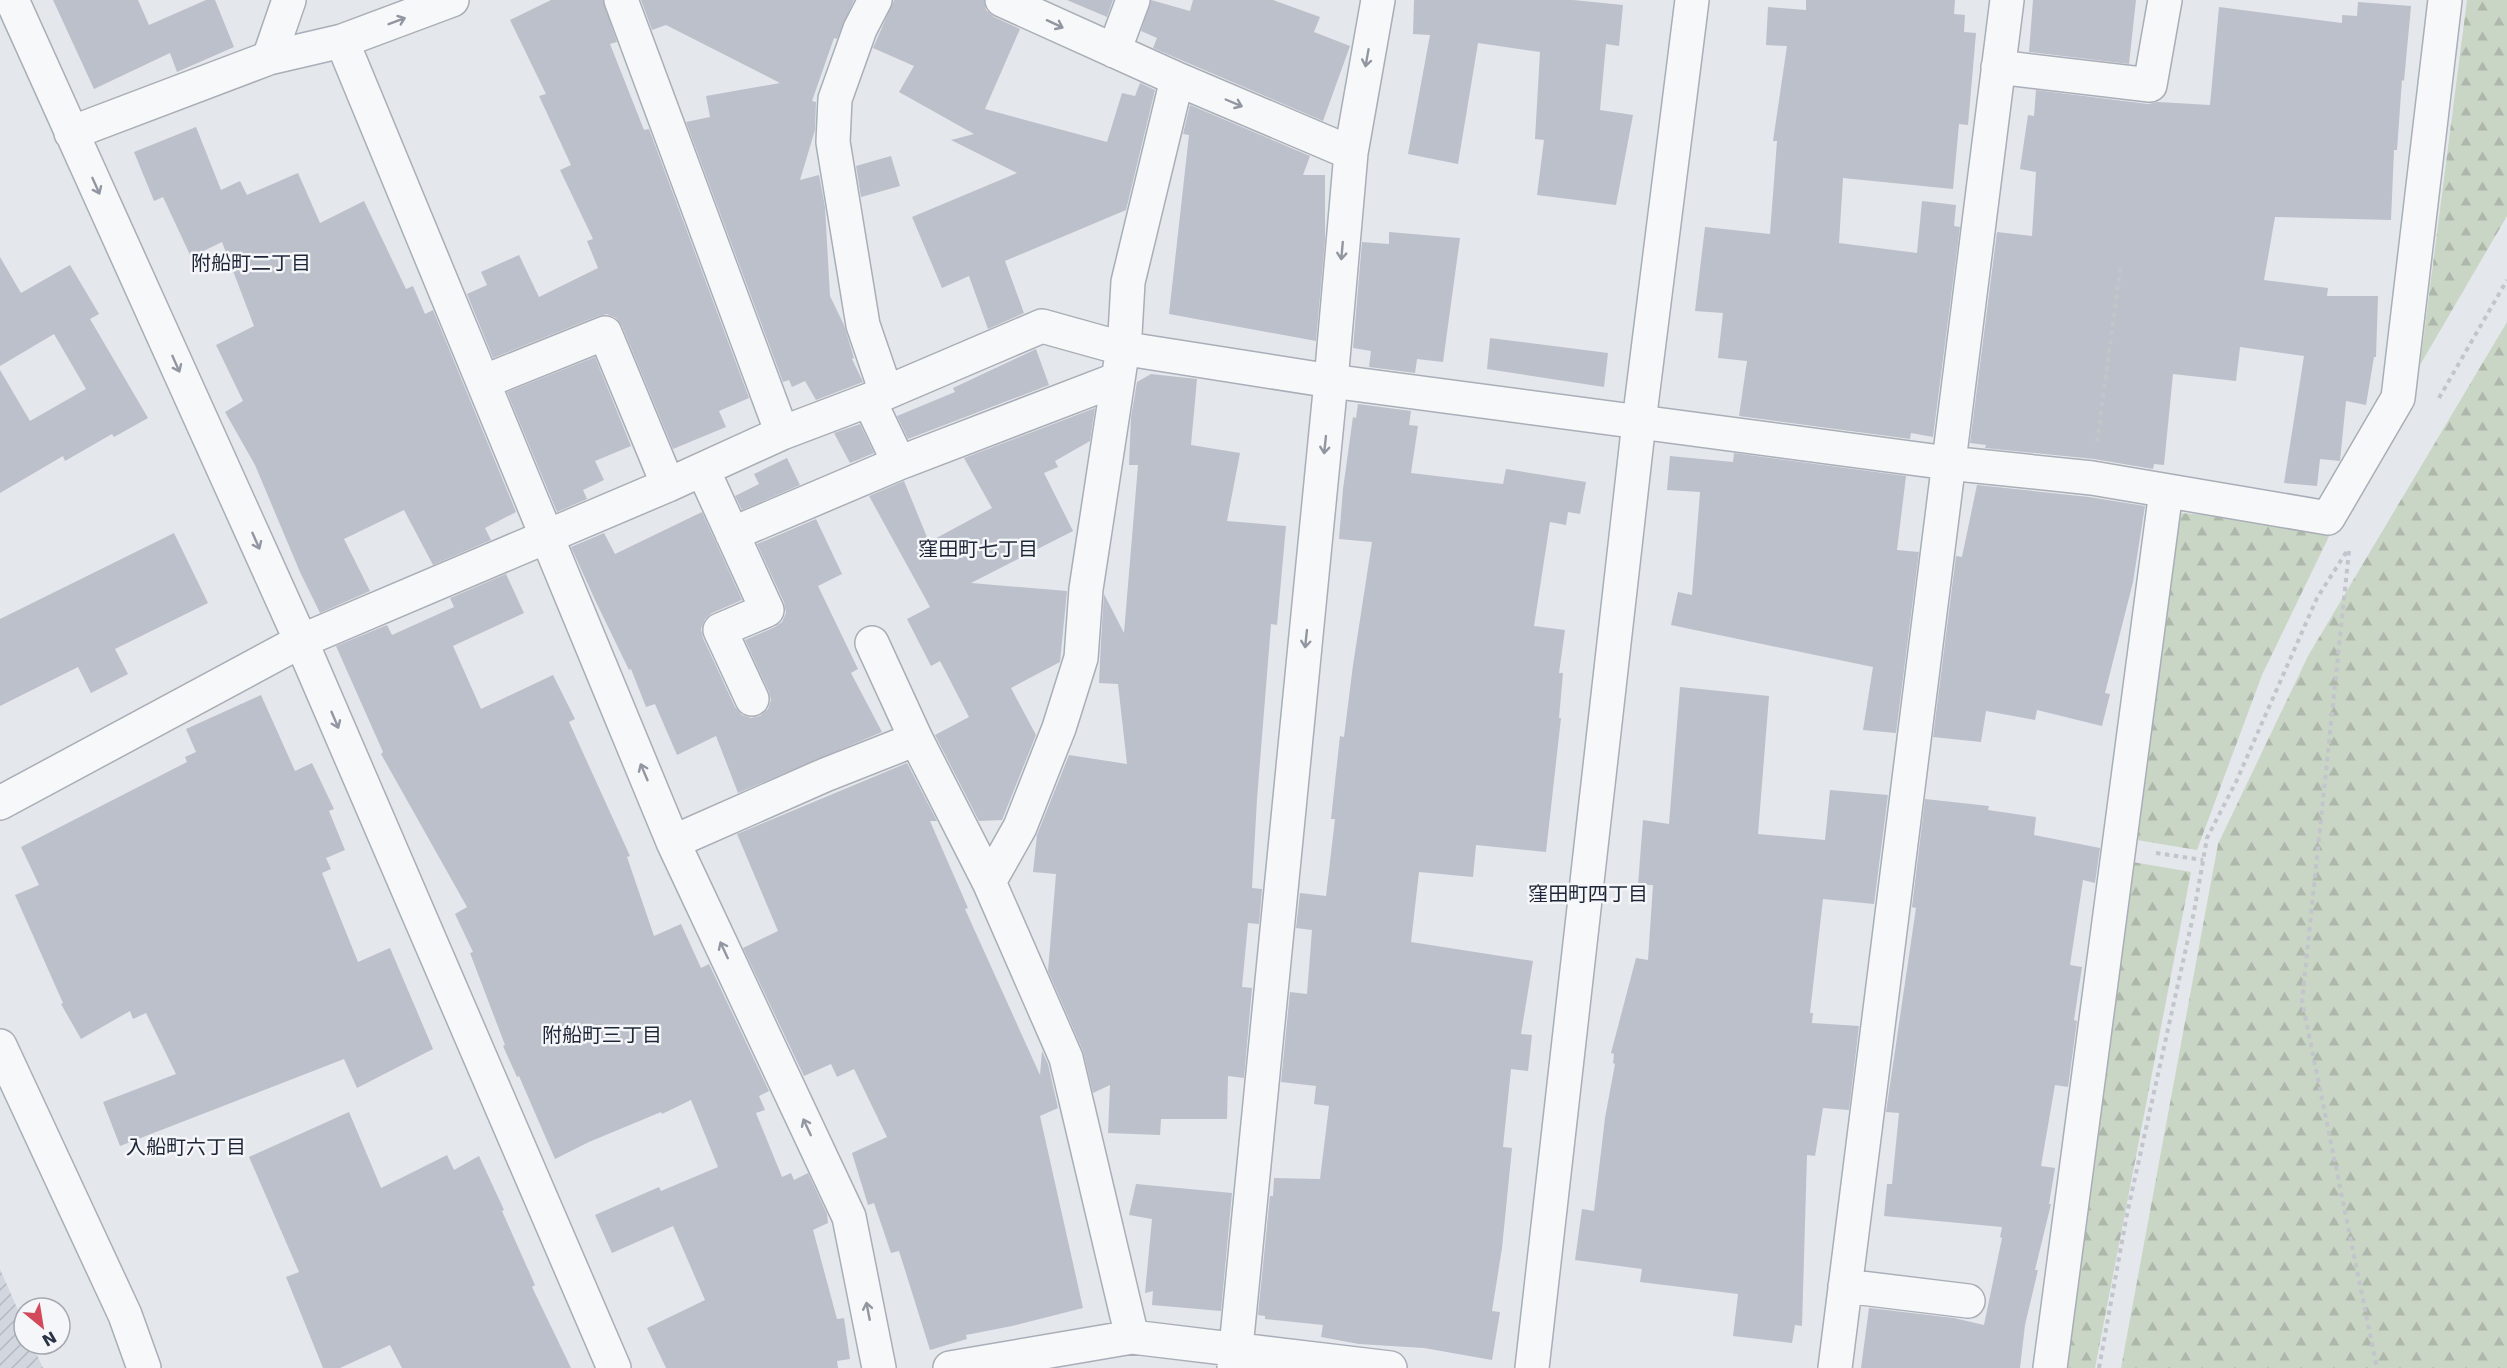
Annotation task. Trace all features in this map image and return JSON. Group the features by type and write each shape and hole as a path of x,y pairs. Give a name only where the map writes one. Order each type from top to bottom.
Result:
{"street":[{"path":"12,0 301,640 614,1368"},
{"path":"269,58 289,0"},
{"path":"71,133 269,58 342,41 452,0"},
{"path":"621,0 782,433"},
{"path":"875,0 860,29 835,99 833,142 877,396 899,463"},
{"path":"1002,0 1177,79 1351,153"},
{"path":"1114,51 1133,0"},
{"path":"1235,1358 1331,381 1351,153 1377,0"},
{"path":"1532,1368 1639,422 1692,0"},
{"path":"1835,1368 2007,0"},
{"path":"1998,67 2150,85 2165,0"},
{"path":"0,803 301,640 703,470 782,433 877,396 1042,326 1120,364 1331,381 1948,463 2092,478 2328,518 2397,398 2445,0"},
{"path":"342,41 673,842 849,1216 879,1368"},
{"path":"989,882 1020,827 1059,728 1081,658 1086,589 1125,334 1128,282 1177,79"},
{"path":"483,382 605,333 668,485"},
{"path":"732,534 899,463 1120,364"},
{"path":"703,470 767,610 720,630 752,699"},
{"path":"2050,1368 2166,491"},
{"path":"872,643 916,739 989,882 1066,1058 1132,1337"},
{"path":"673,842 825,775 916,739"},
{"path":"0,1046 125,1315 144,1368"},
{"path":"1845,1286 1968,1301"},
{"path":"950,1368 1132,1337 1235,1358 1390,1368"}],"path":[{"path":"2092,478 2121,264"},
{"path":"2437,400 2507,280"},
{"path":"2099,1368 2127,1214 2194,912 2207,838 2236,782 2317,598 2349,548 2302,1001 2377,1368"},
{"path":"2120,848 2203,860"}],"shaded area":[{"path":"0,1269 12,1296 12,1356 38,1356 43,1368 0,1368"}],"green space":[{"path":"2467,0 2507,0 2507,216 2420,365"},
{"path":"2507,322 2507,1368 2121,1368 2218,844 2308,656"},
{"path":"2180,513 2335,524 2262,675 2197,850 2131,839"},
{"path":"2127,861 2191,872 2095,1368 2057,1368"}],"building":[{"path":"53,0 138,0 149,25 206,0 215,0 234,47 177,72 170,53 94,89"},
{"path":"551,0 603,0 617,42 610,44 644,130 649,129 749,398 719,411 726,427 673,449 622,326 616,318 607,314 598,316 493,358 467,294 487,285 481,272 519,255 539,297 598,268 587,241 593,239 560,170 571,165 539,96 546,94 510,20"},
{"path":"641,0 854,0 837,39 834,38 812,101 816,102 815,130 800,180 819,175 825,207 830,296 844,325 854,358 852,359 863,382 816,400 805,381 792,387 789,380 783,382 686,122 710,117 706,96 780,83 666,25 652,30"},
{"path":"894,0 984,0 986,10 994,17 1020,29 985,109 1107,142 1122,93 1135,96 1140,83 1155,90 1126,210 1005,261 1024,313 988,329 969,276 942,288 912,217 1017,173 951,140 974,134 899,92 914,66 873,48"},
{"path":"1067,0 1113,0 1107,17"},
{"path":"1151,0 1190,11 1193,0 1273,0 1320,17 1314,32 1350,46 1323,121 1153,48 1157,38 1141,31"},
{"path":"1414,0 1573,0 1623,5 1619,46 1606,44 1600,110 1633,115 1616,205 1537,195 1544,140 1535,139 1540,52 1478,43 1458,164 1408,154 1430,35 1413,34"},
{"path":"1806,0 1955,0 1954,14 1965,15 1964,32 1976,33 1968,125 1959,124 1953,189 1843,178 1839,243 1917,253 1922,201 1956,205 1954,226 1960,227 1933,437 1911,433 1910,439 1739,416 1747,361 1718,358 1723,313 1695,311 1705,227 1770,234 1777,141 1773,141 1787,46 1766,45 1768,7 1806,10"},
{"path":"2033,0 2136,0 2129,64 2029,52"},
{"path":"2358,2 2411,6 2397,150 2394,150 2391,220 2275,217 2264,280 2328,288 2327,296 2378,296 2376,357 2374,357 2366,405 2346,401 2340,461 2320,459 2317,486 2284,483 2304,356 2240,347 2236,381 2173,374 2164,465 2154,464 2153,469 2094,459 1985,448 1986,445 1970,443 1997,232 2032,236 2036,172 2020,169 2028,115 2034,116 2036,90 2148,104 2158,102 2210,105 2219,7 2342,23 2342,15 2357,16"},
{"path":"1190,105 1310,156 1303,175 1325,175 1325,240 1316,341 1169,314 1189,135 1183,134"},
{"path":"196,127 221,190 240,181 247,195 298,173 320,223 364,201 406,289 413,286 425,314 433,310 516,512 485,528 491,540 433,565 404,510 344,539 370,591 320,613 300,572 255,465 225,412 243,401 216,345 254,326 222,242 191,257 163,197 154,201 134,152"},
{"path":"891,156 900,186 861,197 856,166"},
{"path":"1389,232 1460,238 1443,362 1417,359 1415,373 1369,367 1371,351 1353,348 1362,242 1389,244"},
{"path":"0,257 21,293 70,265 99,314 90,319 148,418 114,437 112,434 65,461 63,456 0,493 0,370 30,421 86,389 54,334 0,366"},
{"path":"1490,338 1608,353 1604,387 1487,369"},
{"path":"1036,349 1049,385 908,439 897,416 955,392 953,388"},
{"path":"595,357 631,446 595,461 604,480 583,490 587,499 557,512 507,392"},
{"path":"1151,374 1197,379 1191,445 1240,453 1227,521 1286,526 1277,625 1271,624 1257,799 1252,888 1262,889 1259,924 1248,923 1242,987 1252,988 1244,1078 1228,1076 1227,1119 1161,1119 1160,1135 1108,1133 1110,1085 1093,1093 1083,1051 1048,971 1056,874 1033,872 1037,835 1069,755 1127,764 1118,684 1099,683 1101,641 1104,594 1124,633 1138,465 1129,465 1131,417 1137,382"},
{"path":"1358,404 1411,411 1409,425 1418,426 1411,473 1503,484 1506,469 1586,482 1580,514 1568,512 1566,525 1550,522 1534,626 1565,630 1559,673 1563,673 1559,718 1561,718 1546,852 1476,845 1473,877 1419,872 1411,942 1533,961 1521,1034 1532,1035 1528,1071 1511,1069 1503,1147 1512,1148 1502,1248 1492,1311 1500,1312 1492,1360 1424,1348 1359,1344 1321,1337 1323,1325 1265,1319 1265,1316 1258,1315 1270,1196 1273,1196 1274,1178 1320,1179 1329,1106 1314,1104 1316,1086 1281,1082 1290,992 1307,994 1312,930 1296,928 1300,893 1326,896 1335,819 1331,819 1340,736 1344,737 1372,542 1339,539 1353,417 1356,418"},
{"path":"1095,408 1090,441 1055,461 1058,467 1044,473 1073,531 971,583 1067,591 1060,662 1011,688 1036,735 1002,820 979,821 935,735 969,717 940,661 931,666 907,619 930,607 869,496 904,481 929,542 992,508 964,458"},
{"path":"860,424 874,453 850,463 834,433"},
{"path":"1734,453 1906,476 1897,550 1919,552 1896,733 1863,730 1873,667 1671,625 1678,592 1692,595 1700,492 1667,490 1670,456 1733,462"},
{"path":"787,458 800,485 742,510 735,496 759,484 754,474"},
{"path":"1977,485 2089,497 2145,506 2133,582 2105,693 2110,694 2102,726 2037,710 2035,720 1986,711 1981,742 1933,737 1956,556 1962,557"},
{"path":"702,512 742,600 712,613 705,619 701,629 735,707 742,715 751,718 760,716 768,709 771,700 769,692 745,640 775,627 782,622 786,613 784,602 757,544 816,519 842,574 818,586 858,669 851,673 882,732 738,793 716,736 677,755 655,704 646,707 631,669 629,670 571,547 604,533 615,554"},
{"path":"174,533 208,603 115,649 128,674 91,693 78,667 0,706 0,619"},
{"path":"506,574 524,613 453,646 481,709 553,675 575,719 569,722 630,856 627,857 654,936 681,924 701,968 709,964 769,1091 759,1096 765,1110 756,1113 782,1177 791,1173 794,1180 808,1173 827,1214 828,1223 813,1230 837,1319 844,1318 850,1359 837,1361 838,1368 666,1368 647,1328 705,1300 673,1226 612,1253 595,1215 659,1187 661,1191 718,1167 691,1100 662,1114 661,1112 589,1142 555,1159 519,1076 517,1077 503,1046 505,1045 470,953 473,952 455,914 467,907 381,754 383,752 336,646 387,625 392,635 454,607 450,598"},
{"path":"1680,687 1769,696 1758,834 1825,840 1830,790 1888,795 1874,904 1823,899 1810,1013 1813,1013 1812,1023 1859,1026 1849,1110 1823,1108 1815,1156 1807,1155 1802,1326 1795,1325 1792,1343 1733,1336 1738,1294 1640,1282 1642,1269 1575,1260 1582,1209 1594,1211 1605,1118 1615,1064 1613,1063 1614,1054 1611,1053 1636,958 1648,960 1653,885 1638,885 1643,820 1669,824"},
{"path":"261,695 295,771 312,763 334,809 329,811 345,850 326,858 331,869 322,873 358,962 390,948 433,1049 357,1088 344,1059 120,1146 103,1102 176,1074 146,1013 133,1019 130,1011 81,1039 61,1004 63,1003 15,895 39,885 21,847 187,762 185,757 196,752 186,729"},
{"path":"907,763 937,821 930,821 968,908 965,909 1040,1075 1042,1051 1048,1064 1058,1108 1040,1116 1083,1308 966,1335 967,1339 930,1350 899,1251 891,1253 874,1203 868,1205 852,1153 887,1137 854,1069 837,1077 831,1064 804,1076 743,948 778,931 737,834"},
{"path":"1925,799 1989,806 1988,810 2036,817 2034,835 2100,848 2095,883 2083,880 2070,965 2082,967 2074,1020 2077,1021 2068,1087 2055,1085 2041,1166 2055,1168 2049,1204 2051,1204 2025,1325 2020,1368 1861,1368 1869,1308 1954,1318 1984,1325 2002,1238 2000,1237 2002,1227 1884,1216 1887,1184 1892,1184 1899,1113 1886,1112 1916,908 1912,907"},
{"path":"349,1112 381,1188 447,1155 454,1170 479,1156 535,1285 532,1287 571,1368 402,1368 390,1345 340,1368 323,1368 286,1277 299,1272 249,1157"},
{"path":"1136,1184 1232,1193 1221,1311 1152,1305 1153,1291 1145,1293 1152,1219 1129,1215"}],"district":[{"name":"附船町二丁目","path":"251,263"},
{"name":"窪田町七丁目","path":"978,549"},
{"name":"窪田町四丁目","path":"1588,894"},
{"name":"附船町三丁目","path":"602,1035"},
{"name":"入船町六丁目","path":"186,1147"}]}
